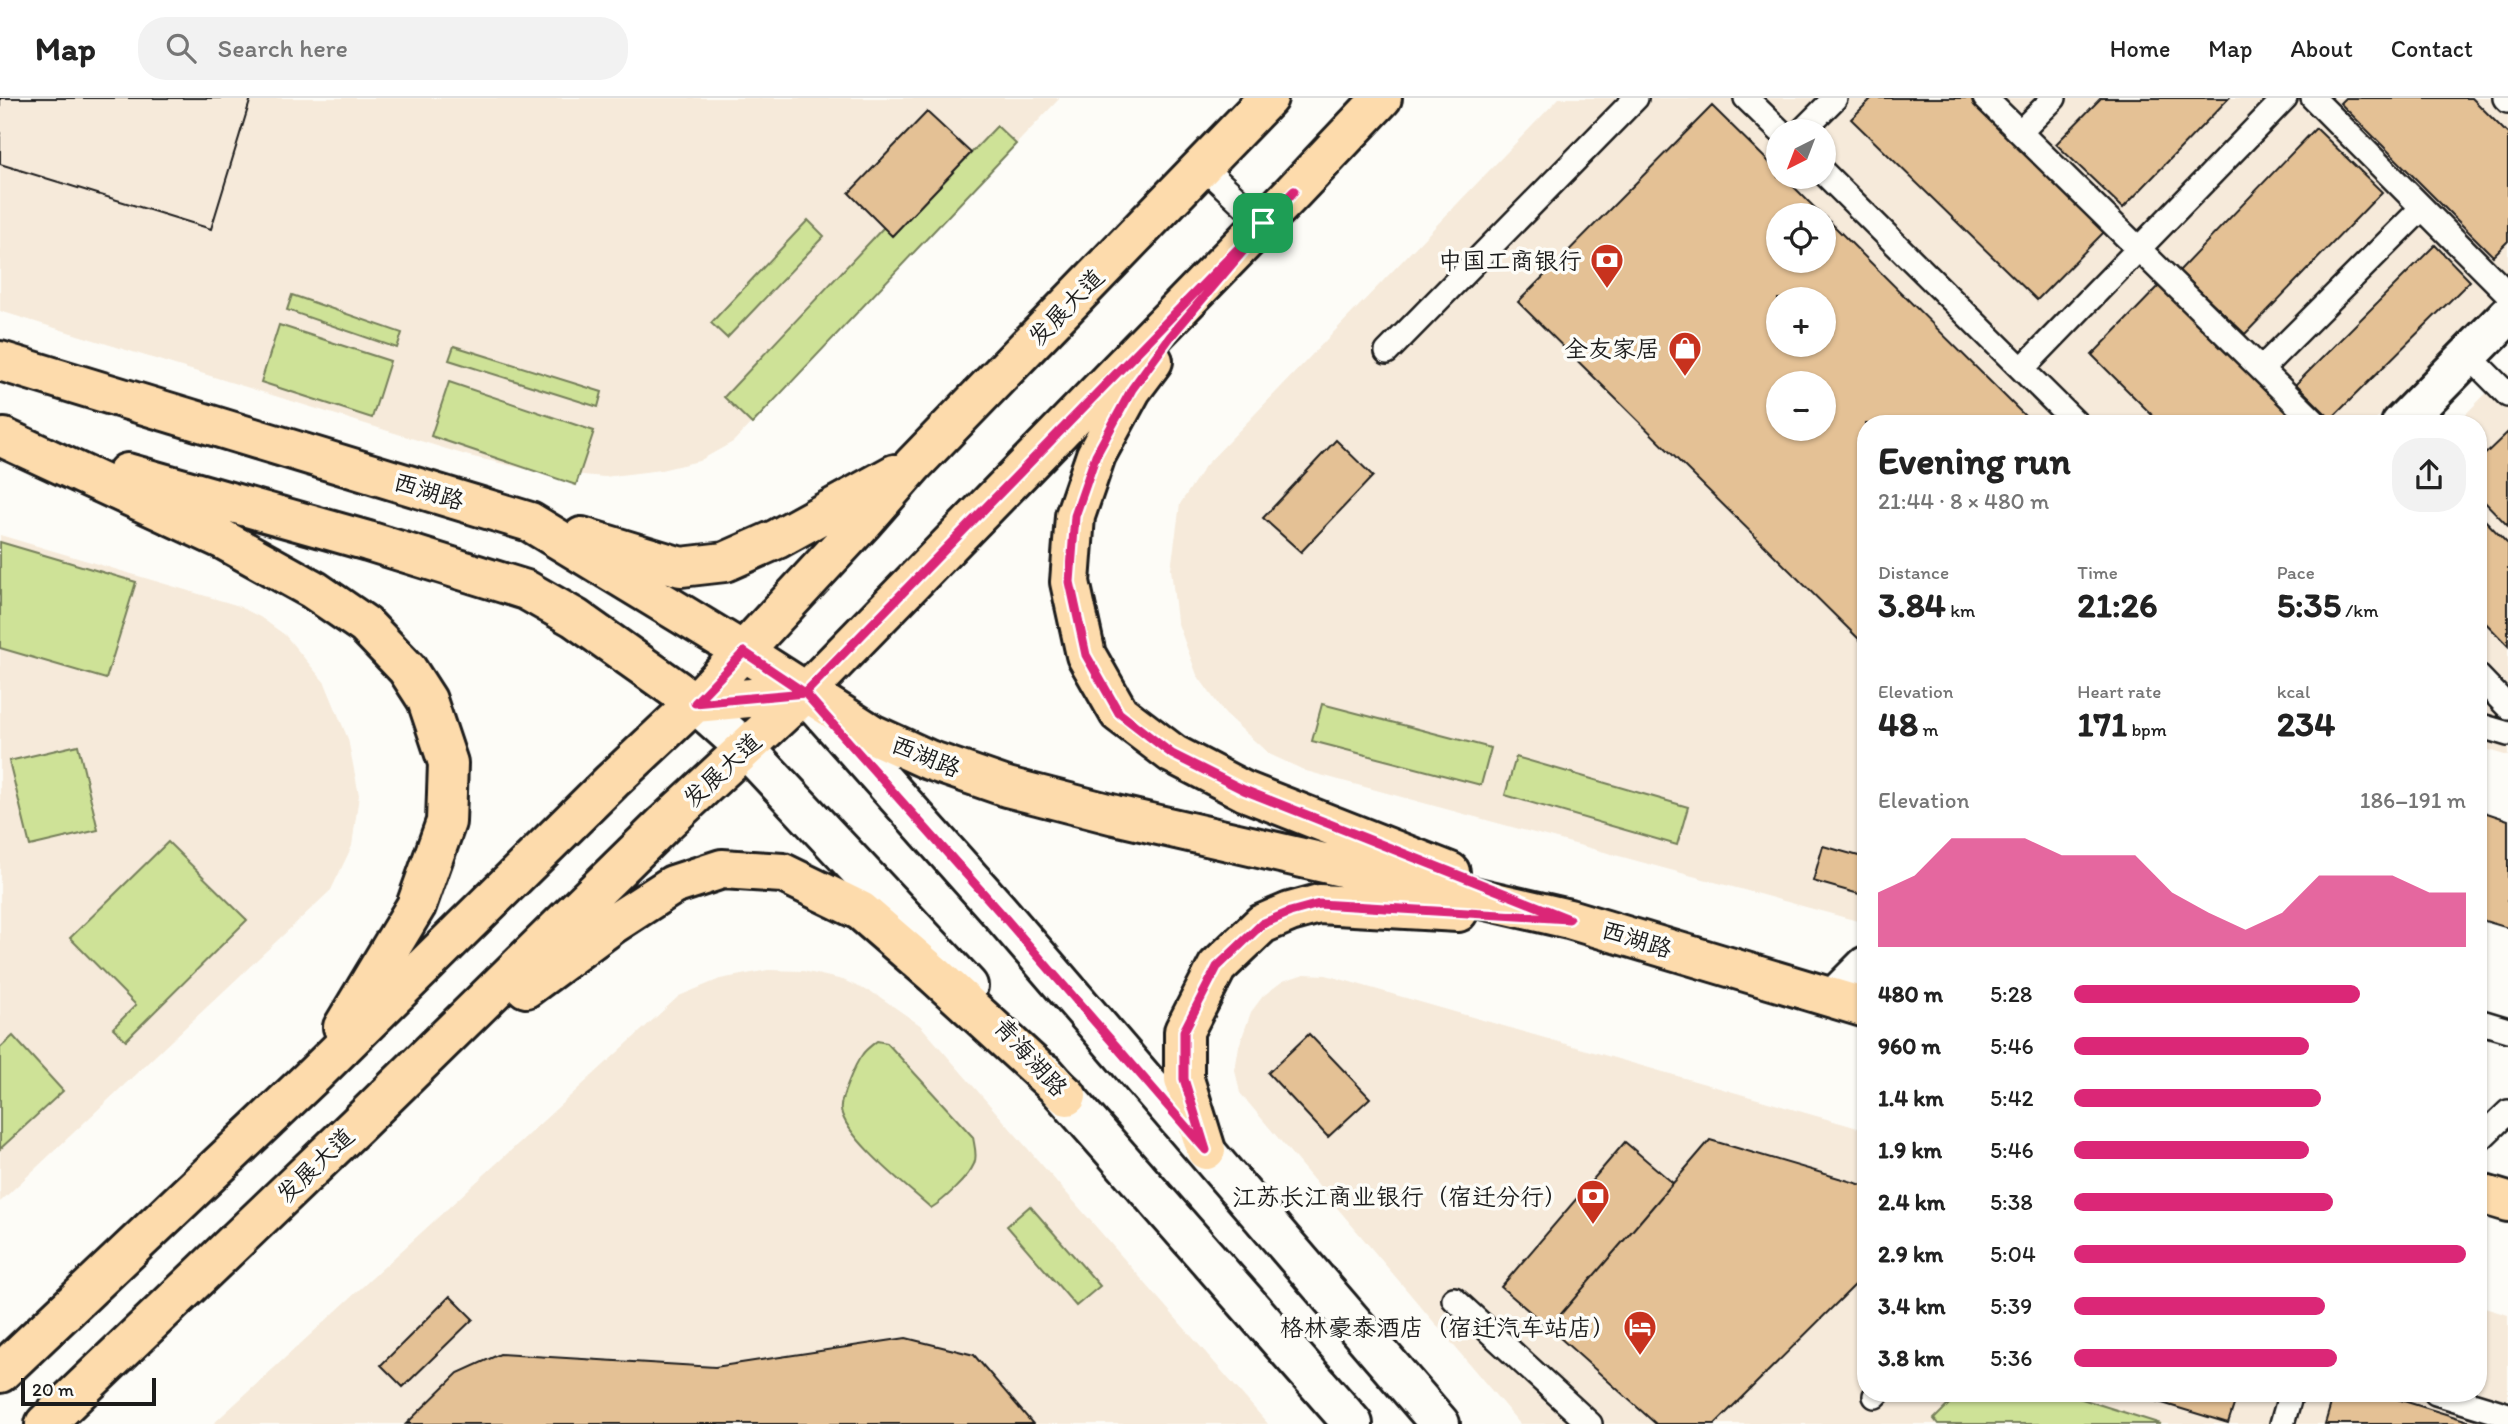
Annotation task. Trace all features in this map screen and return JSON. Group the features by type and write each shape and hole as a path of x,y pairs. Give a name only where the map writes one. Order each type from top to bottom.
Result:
{"main road":[{"name":"发展大道","path":"0,1373 315,1074 612,781 695,703 913,465 1268,98"},
{"name":"发展大道","path":"45,1424 356,1126 665,823 805,693 1382,98"},
{"path":"1294,191 1170,337 1132,389 1096,455 1075,516 1070,582 1086,655 1119,713 1172,754 1244,790 1569,919"},
{"path":"2410,415 2508,314"},
{"name":"西湖路","path":"0,361 530,522 744,652 872,734 929,760 1007,787 1115,815 1569,919 1850,1003"},
{"path":"2,438 368,541 526,590 575,618 695,703 805,693 999,911 1440,1424"},
{"path":"2,438 222,539 314,590 365,625 407,669 427,700 448,763 446,822 416,906 315,1074"},
{"path":"530,522 681,567 725,562 777,539 913,465"},
{"name":"青海湖路","path":"695,703 745,748 948,963 1353,1424"},
{"path":"356,1126 539,977 613,924 673,885 722,869 783,873 861,911 1067,1096"},
{"path":"1206,1150 1184,1079 1184,1031 1217,967 1262,924 1319,904 1569,919"},
{"path":"1850,1003 1857,987"},
{"path":"2487,1196 2508,1202"}],"lane":[{"path":"1387,352 1636,98"},
{"path":"1746,98 1768,119"},
{"path":"1814,119 1835,98"},
{"path":"1986,98 2307,415"},
{"path":"2020,132 2054,98"},
{"path":"2022,369 2285,98"},
{"path":"2312,98 2508,294"},
{"path":"1202,166 1263,223"},
{"path":"1836,185 2068,415"},
{"path":"2261,369 2422,208"},
{"path":"2468,355 2508,396"},
{"path":"2487,685 2508,707"},
{"path":"2487,728 2508,734"},
{"path":"2487,1024 2508,1031"},
{"path":"2487,1132 2508,1112"},
{"path":"1454,1299 1590,1424"},
{"path":"2282,1424 2288,1402"},
{"path":"2465,1402 2508,1415"}],"shaded area":[{"path":"0,98 1060,98 733,442 699,461 661,470 604,477 530,470 469,456 0,311"},
{"path":"1559,98 2508,98 2508,285 2381,415 1857,415 1857,921 1306,771 1269,754 1225,714 1197,675 1177,621 1171,569 1180,504 1205,466"},
{"path":"2508,371 2508,756 2487,750 2487,415 2465,415"},
{"path":"0,535 236,605 260,617 285,635 325,683 348,739 359,795 352,846 331,890 0,1202"},
{"path":"768,970 803,971 843,980 877,995 920,1025 1268,1424 213,1424 679,996 720,979"},
{"path":"1304,974 1326,975 1857,1128 1857,1402 2487,1402 2487,1309 2508,1315 2508,1424 1520,1424 1240,1093 1235,1070 1239,1046 1251,1012 1263,996 1283,981"}],"green space":[{"path":"997,126 1016,144 752,424 724,397 884,227 893,235"},
{"path":"808,220 824,236 727,338 711,323"},
{"path":"292,295 402,333 397,348 287,310"},
{"path":"279,325 390,361 372,418 261,382"},
{"path":"454,346 602,392 598,407 449,360"},
{"path":"449,382 594,431 576,485 431,436"},
{"path":"0,542 136,582 106,679 0,648"},
{"path":"1322,704 1491,748 1481,785 1312,741"},
{"path":"78,745 98,830 30,846 9,761"},
{"path":"1516,757 1688,807 1677,845 1505,795"},
{"path":"168,842 247,920 126,1040 113,1028 136,1005 70,938"},
{"path":"13,1036 63,1091 0,1149 0,1048"},
{"path":"877,1041 887,1043 973,1137 976,1158 971,1170 955,1189 931,1208 854,1135 841,1110 855,1066 863,1053"},
{"path":"1030,1206 1100,1286 1076,1306 1007,1226"},
{"path":"1951,1402 2091,1402 2161,1424 1938,1424 1934,1419"}],"building":[{"path":"0,98 251,98 211,229 0,164"},
{"path":"0,98 251,98 211,229 0,164"},
{"path":"1872,98 1972,98 2107,229 2037,300 1851,119"},
{"path":"2101,98 2229,98 2123,208 2056,144"},
{"path":"2345,98 2472,98 2508,134 2508,241 2493,256 2340,103"},
{"path":"1712,106 1766,159 1766,189 1796,189 1810,203 1766,203 1766,273 1836,273 1836,228 2024,415 1857,415 1857,637 1518,302"},
{"path":"927,112 971,153 892,236 849,193"},
{"path":"2316,128 2382,192 2245,334 2179,271"},
{"path":"2435,245 2470,281 2335,415 2327,415 2296,384"},
{"path":"2163,282 2298,415 2152,415 2092,355"},
{"path":"2508,432 2508,526 2487,504 2487,452"},
{"path":"1336,440 1373,476 1301,552 1263,518"},
{"path":"2487,522 2508,544 2508,646 2487,624"},
{"path":"2487,813 2508,820 2508,928 2487,922"},
{"path":"1823,846 1857,855 1857,893 1813,881"},
{"path":"1309,1034 1370,1098 1328,1137 1268,1073"},
{"path":"1710,1140 1857,1183 1857,1283 1715,1424 1656,1424 1549,1328"},
{"path":"1625,1142 1673,1183 1549,1328 1501,1287"},
{"path":"450,1296 473,1319 403,1387 381,1365"},
{"path":"906,1338 974,1355 1033,1424 406,1424 458,1373 500,1354 715,1367"},
{"path":"2159,1402 2235,1402 2228,1423"},
{"path":"2331,1402 2407,1402 2478,1424 2325,1424"}],"place":[{"name":"中国工商银行","path":"1607,290"},
{"name":"全友家居","path":"1685,378"},
{"name":"江苏长江商业银行（宿迁分行）","path":"1593,1226"},
{"name":"格林豪泰酒店（宿迁汽车站店）","path":"1640,1357"}],"route":[{"path":"1263,223 805,693 695,703 744,652 805,693 1206,1150 1184,1079 1184,1031 1217,967 1262,924 1319,904 1569,919 1244,790 1172,754 1119,713 1086,655 1070,582 1075,516 1096,455 1132,389 1170,337 1294,191 1263,223"}]}
